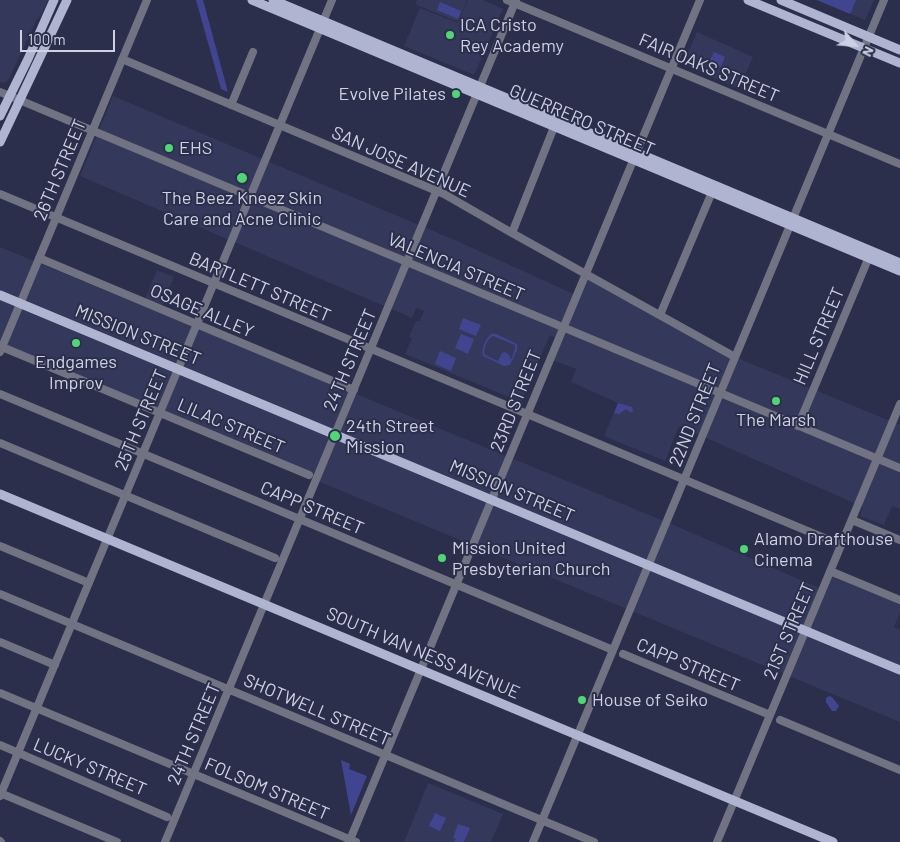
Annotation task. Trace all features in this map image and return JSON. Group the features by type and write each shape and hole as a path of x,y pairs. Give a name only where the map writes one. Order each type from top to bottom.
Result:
{"main road":[{"path":"0,116 54,0"},
{"path":"0,142 66,0"},
{"name":"GUERRERO STREET","path":"252,0 322,25 634,156 900,263"},
{"name":"GUERRERO STREET","path":"273,0 322,25"},
{"path":"748,0 900,63"},
{"path":"780,0 900,50"},
{"name":"GUERRERO STREET","path":"479,90 554,127 634,156 712,192 792,221 900,271"},
{"name":"MISSION STREET","path":"0,295 900,670"},
{"name":"SOUTH VAN NESS AVENUE","path":"0,494 833,842"}],"street":[{"name":"26TH STREET","path":"1,350 147,0"},
{"name":"25TH STREET","path":"0,794 332,0"},
{"name":"FAIR OAKS STREET","path":"507,0 516,2 900,164"},
{"name":"23RD STREET","path":"352,841 385,754 700,0"},
{"name":"22ND STREET","path":"533,842 884,0"},
{"name":"24TH STREET","path":"164,842 516,2"},
{"path":"231,105 253,52"},
{"name":"SAN JOSE AVENUE","path":"122,59 437,190 735,357"},
{"name":"VALENCIA STREET","path":"0,92 900,468"},
{"path":"512,233 554,127"},
{"path":"660,315 712,192"},
{"name":"BARTLETT STREET","path":"0,194 841,545"},
{"name":"HILL STREET","path":"798,426 869,257"},
{"name":"OSAGE ALLEY","path":"39,258 354,390"},
{"name":"LILAC STREET","path":"1,350 309,475"},
{"name":"CAPP STREET","path":"0,394 613,650"},
{"name":"21ST STREET","path":"717,842 900,404"},
{"path":"0,443 275,558"},
{"path":"852,520 900,540"},
{"path":"0,546 89,583"},
{"path":"830,571 900,600"},
{"name":"SHOTWELL STREET","path":"0,594 594,842"},
{"path":"0,642 55,664"},
{"name":"CAPP STREET","path":"623,654 770,715"},
{"name":"FOLSOM STREET","path":"0,694 352,841"},
{"path":"780,720 900,770"},
{"name":"LUCKY STREET","path":"0,745 167,817"},
{"path":"0,794 117,842"}],"shaded area":[{"path":"0,0 48,0 8,81 4,83 0,82"},
{"path":"196,0 203,0 228,92 221,89"},
{"path":"417,0 467,0 458,22 415,4"},
{"name":"ICA Cristo Rey Academy","path":"468,0 483,0 503,9 474,75 404,46 420,8 458,23"},
{"path":"817,0 874,0 865,20"},
{"path":"817,0 856,0 850,14"},
{"path":"440,2 461,11 458,19 437,10"},
{"path":"697,32 753,57 739,89 683,64"},
{"path":"714,52 725,57 721,67 709,62"},
{"path":"113,96 457,241 576,295 585,273 735,357 900,425 900,509 892,506 884,525 860,516 863,507 679,426 665,461 604,436 618,403 571,382 576,369 550,359 558,339 550,335 521,402 405,354 412,338 409,337 416,321 420,321 424,311 416,308 412,318 80,176"},
{"path":"0,247 676,526 824,590 831,574 900,604 900,612 894,627 900,630 900,722 320,482 320,479 0,343"},
{"path":"157,270 174,277 161,308 144,301"},
{"path":"463,318 481,325 476,336 459,329"},
{"path":"461,334 474,339 468,354 455,348"},
{"path":"496,334 517,344 517,350 510,365 504,366 483,356 483,347 489,336","holes":["493,336 515,345 511,360 505,352 502,353 498,361 485,355 486,344"]},
{"path":"440,351 456,358 451,371 435,364"},
{"path":"618,403 632,407 633,412 626,409 619,414 614,413"},
{"path":"829,696 839,706 836,711 832,711 826,702 826,698"},
{"path":"341,760 350,764 349,769 367,776 351,815"},
{"path":"428,783 503,814 491,842 404,842"},
{"path":"435,813 446,818 440,831 429,826"},
{"path":"458,824 470,828 464,842 454,842 456,839 453,838"}],"place":[{"name":"ICA Cristo Rey Academy","path":"450,35"},
{"name":"Evolve Pilates","path":"456,94"},
{"name":"EHS","path":"169,148"},
{"name":"The Beez Kneez Skin Care and Acne Clinic","path":"242,178"},
{"name":"Endgames Improv","path":"76,343"},
{"name":"The Marsh","path":"776,401"},
{"name":"24th Street Mission","path":"335,436"},
{"name":"Alamo Drafthouse Cinema","path":"744,549"},
{"name":"Mission United Presbyterian Church","path":"442,558"},
{"name":"House of Seiko","path":"582,700"}]}
